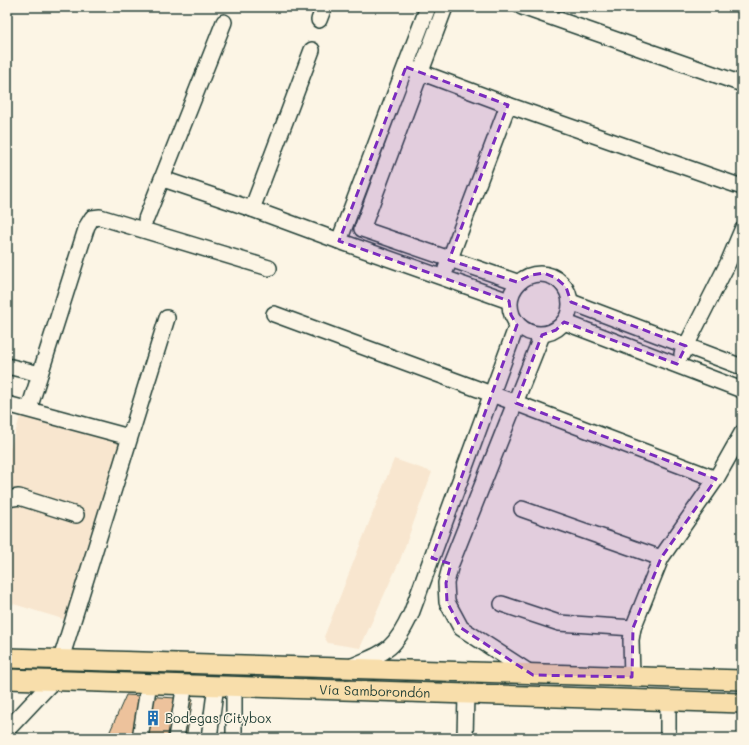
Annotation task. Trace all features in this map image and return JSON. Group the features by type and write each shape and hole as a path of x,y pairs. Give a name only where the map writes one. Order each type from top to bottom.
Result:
{"main road":[{"name":"Vía Samborondón","path":"7,658 533,675 742,680"},
{"name":"Vía Samborondón","path":"7,679 742,703"}],"street":[{"path":"339,241 428,7"},
{"path":"355,247 445,7"},
{"path":"522,7 742,84"},
{"path":"146,219 224,22"},
{"path":"252,209 312,50"},
{"path":"406,67 742,188"},
{"path":"443,278 508,105"},
{"path":"163,179 252,209 509,301"},
{"path":"29,409 87,226 92,218 100,216 268,268"},
{"path":"347,223 449,260 517,282"},
{"path":"677,364 728,263 742,230"},
{"path":"544,273 556,278 566,287 571,302 570,312 564,322 556,330 542,335 532,333 517,325 511,315 509,301 512,290 517,282 530,274 544,273"},
{"path":"571,302 742,367"},
{"path":"274,314 493,394 716,479"},
{"path":"61,659 167,318"},
{"path":"564,322 742,390"},
{"path":"347,668 385,652 401,635 449,515 517,325"},
{"path":"533,675 461,628 447,602 446,583 451,564 542,335"},
{"path":"7,366 40,374"},
{"path":"8,407 29,409 129,437"},
{"path":"632,677 631,640 633,628 661,558 716,479 742,434"},
{"path":"475,444 496,453"},
{"path":"7,499 19,496 76,515"},
{"path":"522,509 661,558"},
{"path":"449,515 468,522"},
{"path":"432,558 451,564"},
{"path":"502,604 559,623 633,628"},
{"path":"9,725 54,680"},
{"path":"140,738 148,683"},
{"path":"176,738 185,684"},
{"path":"209,738 225,685"},
{"path":"225,685 234,738"},
{"path":"465,738 466,694"},
{"path":"668,701 668,738"}],"highlighted area":[{"path":"406,67 508,105 449,260 517,282 531,275 544,273 556,278 566,287 571,302 686,346 677,364 564,322 556,330 542,335 516,403 716,479 661,558 633,628 632,677 533,675 461,628 447,602 446,583 451,564 432,558 517,325 511,315 509,301 339,241"}],"shaded area":[{"path":"21,414 122,440 66,620 7,602 7,459"},
{"path":"394,459 432,472 400,560 360,648 328,643 324,637"}],"building":[{"name":"Bodegas Citybox","path":"126,695 193,699 186,738 107,738"}],"place":[{"name":"Bodegas Citybox","path":"153,718"}]}
